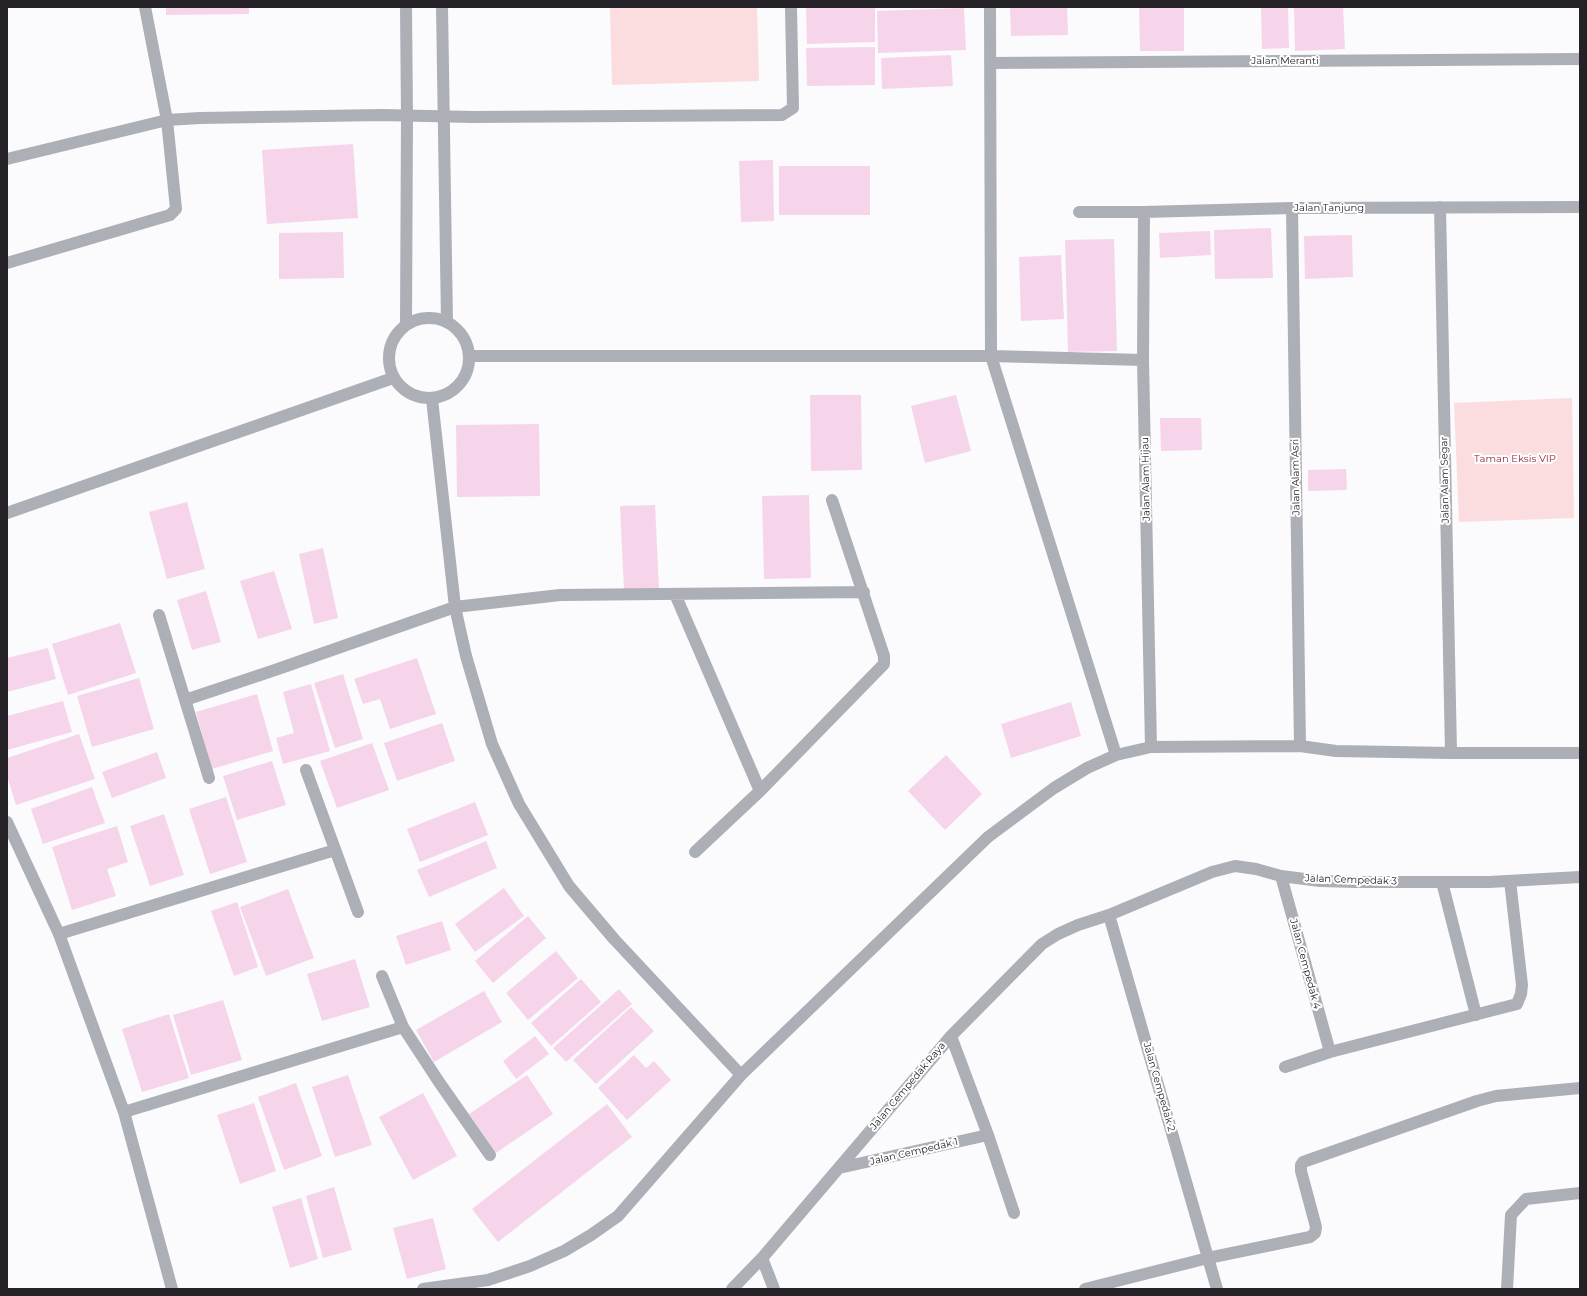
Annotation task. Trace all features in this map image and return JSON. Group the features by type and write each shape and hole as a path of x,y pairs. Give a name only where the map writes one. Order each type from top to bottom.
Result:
{"street":[{"path":"7,263 170,215 176,209 168,120 145,7"},
{"path":"406,7 406,324"},
{"path":"442,7 447,322"},
{"path":"7,159 168,120 208,117 350,115 782,115 793,108 791,7"},
{"path":"990,7 991,356 1116,755"},
{"name":"Jalan Meranti","path":"990,63 1580,60"},
{"name":"Jalan Alam Segar","path":"1440,207 1451,753"},
{"name":"Jalan Tanjung","path":"1079,212 1144,212 1292,208 1580,207"},
{"name":"Jalan Alam Asri","path":"1292,208 1300,746"},
{"name":"Jalan Alam Hijau","path":"1144,212 1144,360 1151,747"},
{"path":"426,317 447,322 462,336 469,356 465,376 452,392 432,399 410,394 393,378 388,359 393,340 406,324 426,317"},
{"path":"469,356 991,356 1144,360"},
{"path":"7,513 393,378"},
{"path":"432,399 455,606 470,669 492,744 519,804 569,886 609,933 741,1075"},
{"path":"695,852 760,791 884,664 884,656 864,592 832,500"},
{"path":"185,700 275,670 455,606 560,595 864,592"},
{"path":"675,594 760,791"},
{"path":"159,615 209,778"},
{"path":"423,1289 488,1280 530,1266 564,1251 592,1235 618,1216 741,1075 988,837 1054,788 1087,768 1116,755 1151,747 1300,746 1336,751 1580,753"},
{"path":"306,770 358,912"},
{"path":"7,822 59,934 124,1112 172,1289"},
{"path":"59,934 335,850"},
{"name":"Jalan Cempedak 3","path":"1109,916 1212,872 1235,866 1256,868 1281,876 1320,881 1510,881 1580,877"},
{"name":"Jalan Cempedak 4","path":"1281,876 1330,1052"},
{"path":"1285,1067 1330,1052 1517,1004 1521,994 1522,985 1510,881"},
{"path":"1442,882 1476,1015"},
{"name":"Jalan Cempedak Raya","path":"732,1289 762,1258 951,1036 1042,944 1058,934 1078,925 1109,916"},
{"name":"Jalan Cempedak 2","path":"1109,916 1217,1289"},
{"path":"382,976 403,1027 490,1155"},
{"path":"124,1112 403,1027"},
{"path":"951,1036 988,1135 1014,1213"},
{"path":"1086,1289 1208,1258 1310,1237 1315,1233 1316,1227 1301,1170 1301,1165 1303,1162 1477,1101 1496,1096 1580,1088"},
{"name":"Jalan Cempedak 1","path":"839,1168 988,1135"},
{"path":"1507,1289 1511,1215 1526,1199 1580,1193"},
{"path":"762,1258 774,1289"}],"green space":[{"path":"610,7 757,7 759,81 612,85"},
{"name":"Taman Eksis VIP","path":"1572,398 1574,518 1459,522 1454,403"}],"building":[{"path":"166,7 249,7 249,14 166,15"},
{"path":"806,7 875,7 875,42 807,44"},
{"path":"1010,7 1067,7 1068,35 1011,36"},
{"path":"1139,7 1184,7 1184,51 1140,51"},
{"path":"1261,7 1288,7 1289,48 1262,49"},
{"path":"1294,7 1343,7 1345,49 1295,51"},
{"path":"964,8 966,50 878,53 877,11"},
{"path":"875,47 875,85 807,86 806,48"},
{"path":"951,55 953,86 882,89 881,58"},
{"path":"353,144 358,218 267,224 262,150"},
{"path":"773,160 774,221 741,222 739,161"},
{"path":"779,166 870,166 870,215 779,215"},
{"path":"1271,228 1273,278 1215,279 1214,230"},
{"path":"1210,231 1211,255 1160,258 1159,233"},
{"path":"343,232 344,278 279,279 279,233"},
{"path":"1352,235 1353,277 1305,279 1304,236"},
{"path":"1114,239 1117,351 1068,352 1065,240"},
{"path":"1061,255 1064,319 1021,321 1019,257"},
{"path":"810,395 861,395 862,470 811,471"},
{"path":"956,395 971,451 925,463 911,406"},
{"path":"1160,418 1201,418 1202,450 1161,451"},
{"path":"539,424 540,496 457,497 456,425"},
{"path":"1346,469 1347,490 1308,491 1308,470"},
{"path":"809,495 811,578 764,579 762,496"},
{"path":"187,502 205,569 167,579 149,512"},
{"path":"655,505 659,589 624,590 620,506"},
{"path":"323,548 338,618 314,624 299,554"},
{"path":"274,571 292,629 258,639 240,581"},
{"path":"206,591 221,642 192,650 177,600"},
{"path":"120,623 136,673 68,695 52,644"},
{"path":"48,648 56,679 7,692 7,658"},
{"path":"417,658 436,714 390,729 380,699 363,704 354,679"},
{"path":"343,674 363,739 335,748 314,683"},
{"path":"139,678 154,729 92,747 77,696"},
{"path":"311,684 330,751 283,764 276,738 294,733 283,692"},
{"path":"257,694 273,751 212,769 196,712"},
{"path":"63,701 72,732 7,750 7,716"},
{"path":"1071,702 1081,736 1011,758 1001,724"},
{"path":"442,723 455,761 397,781 384,743"},
{"path":"79,734 95,779 16,805 7,776 7,758"},
{"path":"372,743 389,790 337,808 320,761"},
{"path":"157,752 166,778 112,798 102,772"},
{"path":"946,755 982,794 945,830 908,791"},
{"path":"272,761 286,805 237,820 223,776"},
{"path":"92,787 105,823 43,844 31,809"},
{"path":"226,797 247,862 210,874 189,809"},
{"path":"475,802 488,835 420,862 407,829"},
{"path":"164,814 184,875 150,886 130,826"},
{"path":"117,826 128,862 107,869 116,896 72,910 52,847"},
{"path":"486,841 497,868 429,897 417,870"},
{"path":"504,888 524,916 475,952 455,924"},
{"path":"288,889 314,958 266,976 240,907"},
{"path":"237,902 258,967 234,976 211,911"},
{"path":"528,916 546,938 493,983 475,961"},
{"path":"442,921 451,950 406,965 396,936"},
{"path":"556,951 578,978 528,1020 506,993"},
{"path":"355,959 370,1007 322,1021 307,974"},
{"path":"581,979 601,1002 551,1046 531,1023"},
{"path":"619,989 632,1004 566,1062 553,1048"},
{"path":"484,991 502,1022 434,1062 416,1030"},
{"path":"223,1000 242,1060 191,1075 173,1015"},
{"path":"631,1007 654,1031 596,1084 573,1060"},
{"path":"169,1014 189,1078 142,1092 122,1029"},
{"path":"535,1036 549,1054 516,1079 503,1061"},
{"path":"634,1055 646,1068 654,1061 671,1080 627,1120 598,1088"},
{"path":"348,1075 372,1145 335,1157 312,1087"},
{"path":"527,1075 553,1114 496,1153 469,1114"},
{"path":"296,1083 322,1156 284,1170 258,1097"},
{"path":"423,1093 457,1156 413,1180 379,1117"},
{"path":"254,1103 276,1171 240,1184 217,1115"},
{"path":"607,1104 632,1137 498,1242 472,1209"},
{"path":"334,1187 352,1250 323,1258 306,1196"},
{"path":"301,1198 318,1259 290,1268 272,1207"},
{"path":"433,1218 446,1269 407,1279 393,1228"}]}
